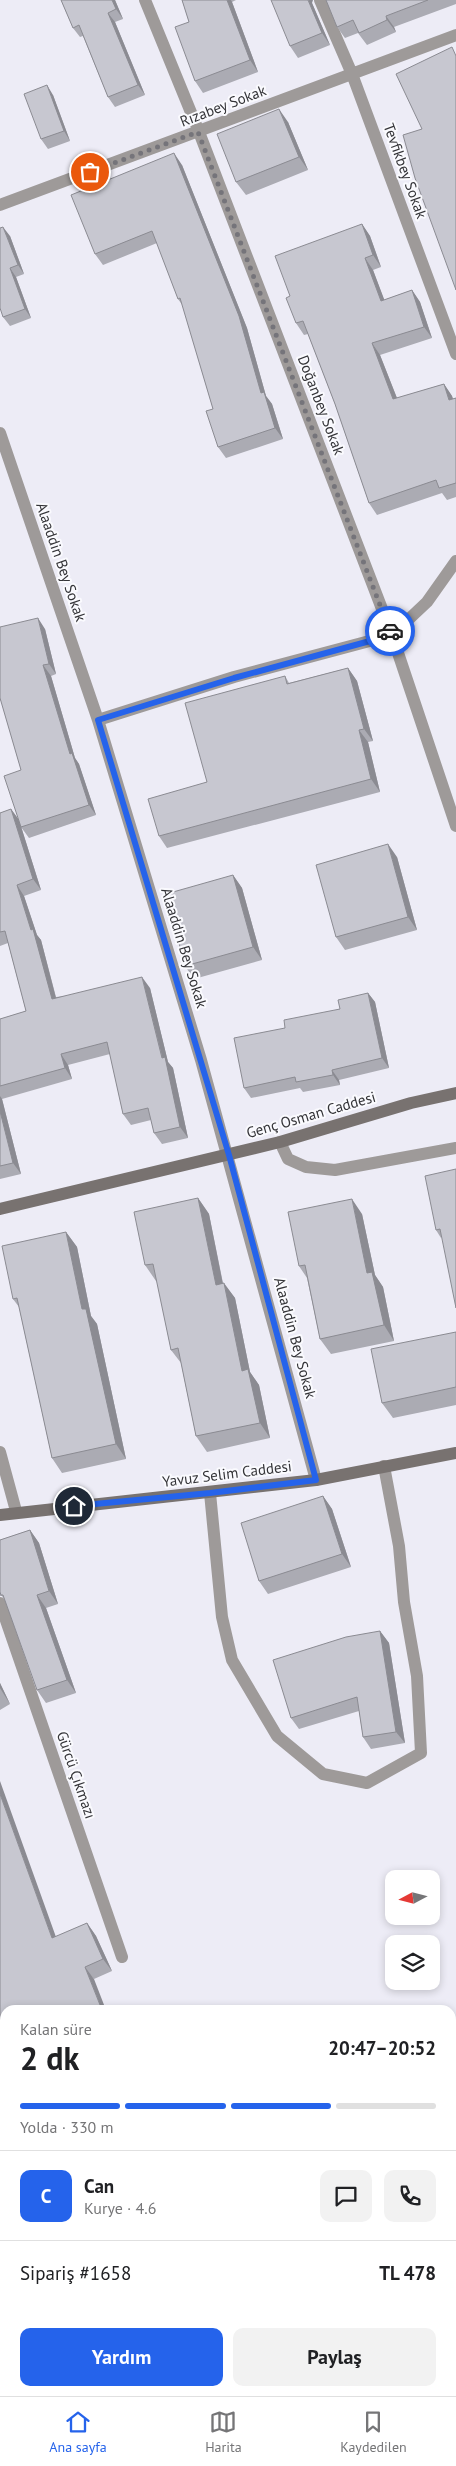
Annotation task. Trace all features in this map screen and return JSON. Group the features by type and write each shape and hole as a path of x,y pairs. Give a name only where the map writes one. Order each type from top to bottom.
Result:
{"street":[{"name":"Doğanbey Sokak","path":"145,0 198,132 392,635 456,826"},
{"name":"Tevfikbey Sokak","path":"320,0 352,74 456,354"},
{"name":"Rızabey Sokak","path":"0,205 456,35"},
{"name":"Alaaddin Bey Sokak","path":"0,433 98,720 229,1155 316,1480"},
{"path":"98,720 234,678 392,635 427,602 456,561"},
{"name":"Genç Osman Caddesi","path":"0,1209 229,1155 280,1142 411,1103 456,1093"},
{"path":"280,1142 288,1158 306,1167 335,1170 456,1148"},
{"path":"0,1452 16,1511"},
{"name":"Yavuz Selim Caddesi","path":"0,1515 16,1511 210,1493 316,1480 456,1453"},
{"path":"210,1493 222,1617 232,1660 277,1736 323,1774 367,1783 421,1753 417,1676 404,1602 399,1546 384,1466"},
{"name":"Gürcü Çıkmazı","path":"0,1603 122,1958"}],"building":[{"path":"61,0 112,0 116,9 108,13 138,85 108,97 79,25 73,28"},
{"path":"182,0 227,0 250,60 195,81 175,27 189,22"},
{"path":"271,0 308,0 322,33 290,46"},
{"path":"326,0 428,0 386,16 387,20 359,33 353,20 337,27"},
{"path":"452,47 456,56 456,290 415,178 403,135 422,129 396,74"},
{"path":"47,85 64,131 41,139 24,94"},
{"path":"279,109 299,157 236,182 217,134"},
{"path":"174,153 239,316 261,393 264,392 275,428 218,447 206,411 213,409 180,298 178,299 152,231 95,254 71,195"},
{"path":"362,224 373,255 365,258 381,301 412,290 424,327 372,343 393,399 444,384 449,400 456,398 456,483 439,488 436,480 369,503 335,404 303,321 296,323 286,298 290,296 275,256"},
{"path":"3,227 18,265 10,268 25,309 3,317 0,308 0,228"},
{"path":"38,618 49,664 43,665 70,754 72,753 89,805 21,827 4,776 21,770 0,698 0,627"},
{"path":"348,668 364,729 359,730 371,779 159,836 148,799 207,782 185,703 285,676 287,684"},
{"path":"11,809 33,879 17,885 31,930 33,929 52,999 142,977 162,1058 165,1057 180,1127 154,1133 148,1108 123,1114 107,1042 61,1054 65,1068 0,1086 0,1019 26,1011 5,931 0,932 0,813"},
{"path":"388,844 408,917 336,937 316,865"},
{"path":"233,875 253,947 185,966 166,894"},
{"path":"368,993 382,1058 332,1070 333,1075 296,1082 295,1077 244,1088 234,1038 285,1028 284,1020 340,1009 338,1000"},
{"path":"0,1111 13,1163 0,1166"},
{"path":"456,1169 456,1308 440,1229 436,1230 425,1176"},
{"path":"198,1198 216,1285 224,1283 242,1371 248,1369 260,1423 196,1436 178,1348 171,1350 153,1264 145,1265 134,1212"},
{"path":"352,1199 367,1273 372,1272 384,1325 320,1339 305,1265 299,1266 288,1212"},
{"path":"66,1232 82,1309 86,1309 116,1444 52,1458 17,1298 13,1299 2,1246"},
{"path":"456,1332 456,1387 382,1403 371,1349"},
{"path":"323,1496 342,1554 259,1581 241,1523"},
{"path":"30,1530 49,1591 37,1595 67,1680 37,1690 3,1595 0,1592 0,1540"},
{"path":"380,1631 396,1732 363,1737 357,1697 291,1718 273,1660 346,1637"},
{"path":"0,1794 52,1938 87,1923 103,1959 85,1967 100,2005 0,2005"}],"way so far":[{"path":"90,172 198,132 390,631"}],"route":[{"path":"74,1506 210,1493 316,1480 229,1155 98,720 234,678 392,635 390,631"}]}
